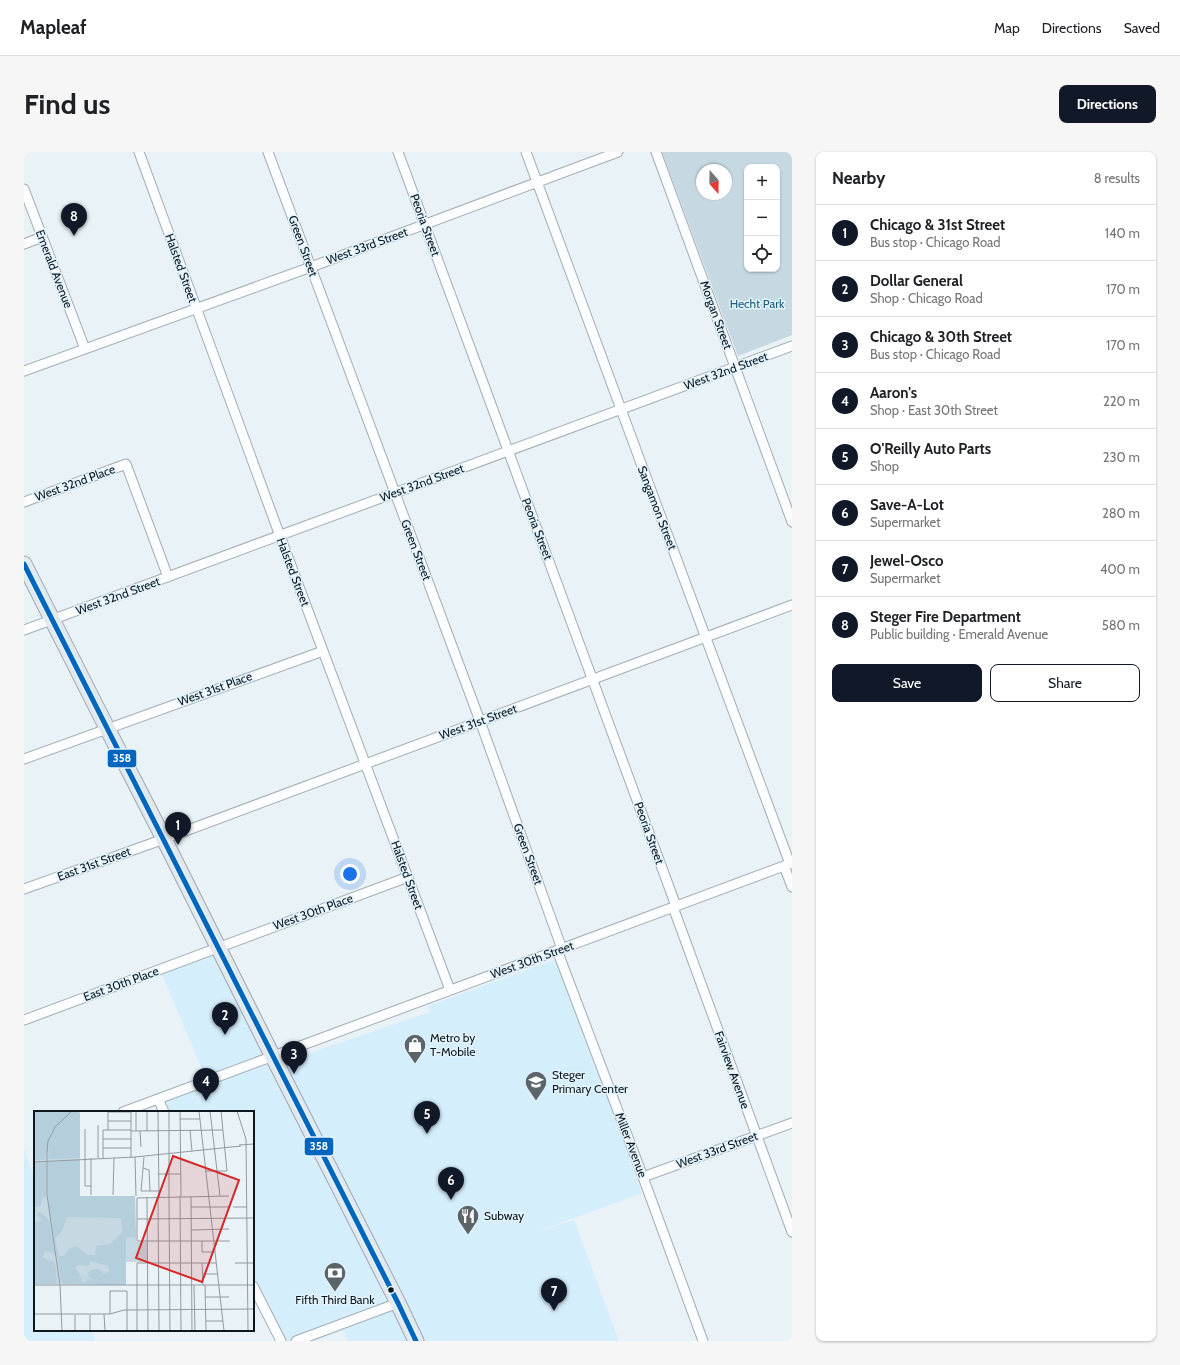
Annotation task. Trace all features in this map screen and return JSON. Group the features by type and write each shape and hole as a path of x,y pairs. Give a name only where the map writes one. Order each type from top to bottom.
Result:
{"main road":[{"path":"24,564 416,1341"}],"street":[{"name":"Halsted Street","path":"139,152 280,536 450,990"},
{"name":"Green Street","path":"268,152 480,721 560,949"},
{"name":"Peoria Street","path":"398,152 593,679 674,907"},
{"name":"Sangamon Street","path":"526,152 620,410 706,637 789,864 792,887"},
{"name":"West 33rd Street","path":"24,371 311,267 618,152"},
{"name":"Morgan Street","path":"656,152 792,522"},
{"name":"Emerald Avenue","path":"24,189 85,349"},
{"path":"24,244 42,237"},
{"name":"West 32nd Street","path":"24,630 792,346"},
{"name":"West 32nd Place","path":"24,502 126,464 168,577"},
{"name":"West 31st Street","path":"164,839 792,605"},
{"name":"West 31st Place","path":"24,759 323,651"},
{"name":"East 31st Street","path":"24,889 164,839"},
{"name":"West 30th Street","path":"126,1111 789,864"},
{"name":"West 30th Place","path":"218,948 408,877"},
{"name":"Fairview Avenue","path":"674,907 792,1232"},
{"name":"East 30th Place","path":"24,1020 218,948"},
{"name":"Miller Avenue","path":"560,949 703,1341"},
{"path":"158,1099 164,1111"},
{"name":"West 33rd Street","path":"643,1177 792,1123"},
{"path":"254,1288 281,1341"},
{"path":"296,1341 398,1303"}],"shaded area":[{"path":"224,942 278,1048 292,1068 295,1058 430,1012 428,1006 557,959 642,1193 530,1234 574,1220 619,1341 348,1341 343,1330 316,1341 275,1341 254,1300 254,1111 156,1111 149,1096 205,1076 158,965"},
{"path":"24,1149 34,1176 34,1331 91,1331 95,1341 24,1341"}],"green space":[{"name":"Hecht Park","path":"662,152 792,152 792,335 738,356"}],"transit line":[{"name":"358","path":"24,564 416,1341"}],"place":[{"name":"Steger Fire Department","path":"74,236"},
{"name":"Chicago & 31st Street","path":"178,845"},
{"name":"Dollar General","path":"225,1035"},
{"name":"Metro by T-Mobile","path":"415,1064"},
{"name":"Chicago & 30th Street","path":"294,1074"},
{"name":"Aaron's","path":"206,1101"},
{"name":"Steger Primary Center","path":"536,1102"},
{"name":"O'Reilly Auto Parts","path":"427,1134"},
{"name":"Save-A-Lot","path":"451,1200"},
{"name":"Subway","path":"468,1236"},
{"name":"Fifth Third Bank","path":"335,1292"},
{"name":"Jewel-Osco","path":"554,1311"}]}
